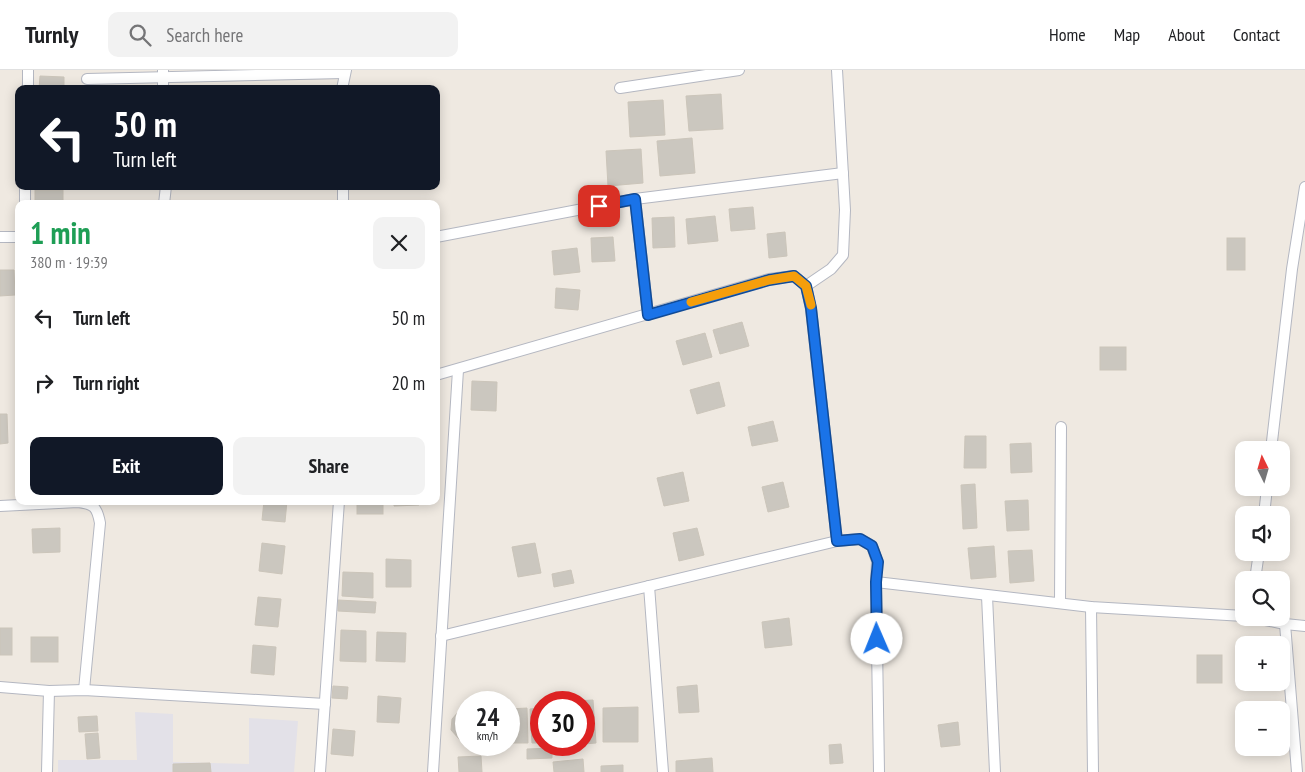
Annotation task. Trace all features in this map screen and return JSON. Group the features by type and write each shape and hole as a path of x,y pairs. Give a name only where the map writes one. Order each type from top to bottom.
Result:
{"street":[{"path":"28,70 28,85"},
{"path":"620,88 739,70"},
{"path":"806,286 831,269 843,255 846,210 837,70"},
{"path":"87,79 163,79 221,75 345,72 343,85"},
{"path":"440,236 635,199 843,173"},
{"path":"1272,441 1292,268 1305,188"},
{"path":"635,199 648,315"},
{"path":"0,237 15,237"},
{"path":"440,374 769,280 794,276 806,286 811,308 837,541"},
{"path":"433,772 458,370"},
{"path":"1060,603 1061,427"},
{"path":"0,506 20,505"},
{"path":"84,690 100,523 98,512 91,505"},
{"path":"320,772 339,505"},
{"path":"441,636 837,541 860,539 872,546 878,562 876,582 879,772"},
{"path":"876,582 1092,607 1235,615"},
{"path":"649,586 663,772"},
{"path":"987,596 995,772"},
{"path":"1092,607 1093,772"},
{"path":"1290,624 1305,626"},
{"path":"1285,626 1296,772"},
{"path":"0,687 325,704"},
{"path":"47,772 49,691"}],"shaded area":[{"path":"135,712 173,714 173,762 249,764 249,718 298,721 294,772 58,772 58,760 137,760"}],"building":[{"path":"40,76 64,77 64,85 39,85"},
{"path":"721,94 723,129 689,131 686,96"},
{"path":"663,100 665,135 630,137 628,102"},
{"path":"692,138 695,173 660,176 657,141"},
{"path":"641,149 643,183 608,186 606,151"},
{"path":"35,190 63,190 63,200 35,200"},
{"path":"753,207 755,229 731,231 729,209"},
{"path":"715,216 718,241 688,244 686,219"},
{"path":"674,217 675,247 653,248 652,218"},
{"path":"785,232 787,256 769,258 767,234"},
{"path":"613,237 615,261 592,262 591,238"},
{"path":"1227,238 1245,238 1245,270 1227,270"},
{"path":"577,248 580,272 554,275 552,251"},
{"path":"0,270 14,270 15,295 0,296"},
{"path":"556,288 580,290 578,310 555,308"},
{"path":"742,322 749,346 720,354 713,330"},
{"path":"705,333 712,357 683,365 676,341"},
{"path":"1100,347 1126,347 1126,370 1100,370"},
{"path":"472,381 497,382 496,411 471,410"},
{"path":"719,382 725,406 697,414 690,390"},
{"path":"0,414 7,414 8,443 0,444"},
{"path":"773,421 778,441 752,446 748,427"},
{"path":"965,436 986,436 986,468 964,468"},
{"path":"1031,443 1032,472 1011,473 1010,444"},
{"path":"683,472 689,501 664,506 657,478"},
{"path":"783,482 789,507 768,512 762,487"},
{"path":"975,484 977,528 963,529 961,485"},
{"path":"1028,500 1029,530 1007,531 1005,501"},
{"path":"264,505 287,505 285,522 262,520"},
{"path":"357,505 383,505 383,514 357,514"},
{"path":"60,528 60,552 33,553 32,529"},
{"path":"697,528 704,555 679,561 673,533"},
{"path":"262,543 285,546 282,574 259,571"},
{"path":"535,543 541,573 518,577 512,547"},
{"path":"994,546 996,577 971,579 968,548"},
{"path":"1032,550 1034,581 1010,583 1008,551"},
{"path":"386,559 411,560 411,587 386,587"},
{"path":"571,570 574,583 554,587 552,574"},
{"path":"343,572 373,573 373,598 342,596"},
{"path":"258,597 281,599 278,627 255,625"},
{"path":"338,600 376,602 375,613 338,611"},
{"path":"789,618 792,645 765,648 762,622"},
{"path":"0,628 12,628 12,655 0,655"},
{"path":"341,630 366,631 366,662 340,661"},
{"path":"377,632 406,633 405,662 376,661"},
{"path":"31,637 58,637 58,662 31,662"},
{"path":"253,645 276,647 274,675 251,673"},
{"path":"1197,655 1222,655 1222,683 1197,683"},
{"path":"697,685 699,712 679,713 677,687"},
{"path":"333,686 348,687 347,699 332,698"},
{"path":"378,696 401,698 399,723 377,722"},
{"path":"638,707 638,742 603,742 603,708"},
{"path":"520,708 527,708 528,743 520,743"},
{"path":"97,716 98,731 79,732 78,717"},
{"path":"455,716 455,734 451,730 452,719"},
{"path":"958,722 960,745 941,747 938,725"},
{"path":"333,729 355,731 353,756 331,754"},
{"path":"98,733 100,758 87,759 85,734"},
{"path":"841,744 843,763 830,764 829,745"},
{"path":"527,749 530,749 530,756 552,756 552,758 527,759"},
{"path":"481,756 482,772 459,772 458,757"},
{"path":"712,758 713,772 676,772 676,761"},
{"path":"583,759 584,772 554,772 553,762"},
{"path":"210,763 211,772 173,772 173,764"},
{"path":"623,765 623,772 601,772 601,766"}],"slow traffic":[{"path":"691,302 769,280 794,276 806,286 811,305"}],"route":[{"path":"599,206 635,199 648,315 769,280 794,276 806,286 811,308 837,541 860,539 872,546 878,562 876,582 877,639"}]}
